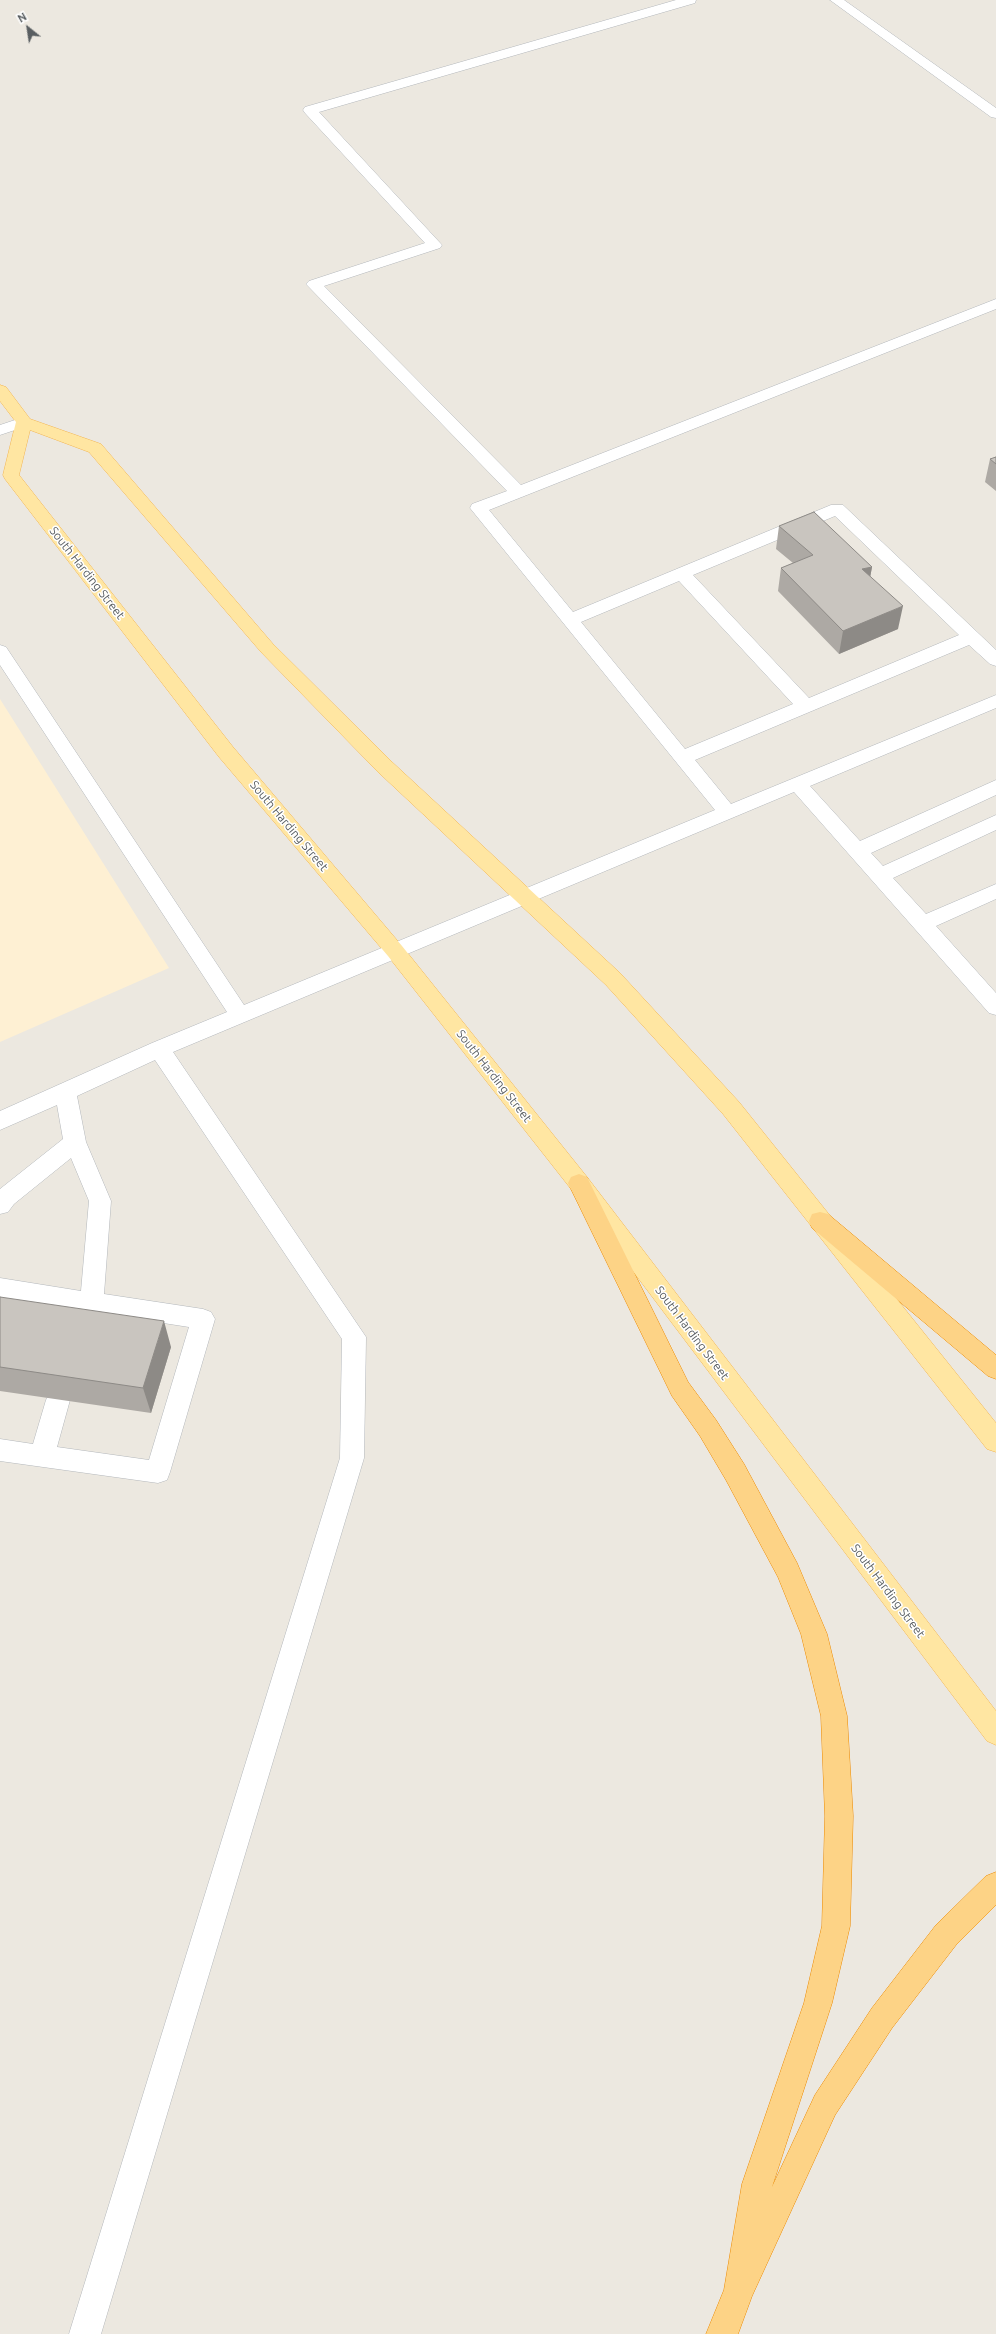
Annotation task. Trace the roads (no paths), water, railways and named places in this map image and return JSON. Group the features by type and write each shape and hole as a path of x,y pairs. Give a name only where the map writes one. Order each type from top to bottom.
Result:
{"highway":[{"path":"579,1183 680,1389 708,1428 735,1472 788,1571 814,1634 834,1716 839,1816 836,1926 818,2003 756,2184 739,2290"},
{"path":"820,1221 996,1370"},
{"path":"722,2334 739,2290 825,2105 882,2018 946,1935 996,1886"}],"main road":[{"path":"0,390 24,422 95,448 267,648 385,767 613,980 726,1102 996,1441"},
{"name":"South Harding Street","path":"24,422 11,475 226,752 395,951 579,1183 996,1732"}],"street":[{"path":"518,492 314,284 435,245 310,110 690,0"},
{"path":"836,0 996,114"},
{"path":"727,812 478,508 996,304"},
{"path":"0,430 24,422"},
{"path":"570,620 837,509 996,660"},
{"path":"682,574 806,706"},
{"path":"683,757 972,637"},
{"path":"0,651 240,1015"},
{"path":"0,1121 159,1049 996,701"},
{"path":"797,783 996,1007"},
{"path":"857,851 996,786"},
{"path":"880,876 996,822"},
{"path":"923,924 996,891"},
{"path":"85,2334 352,1458 354,1337 159,1049"},
{"path":"65,1092 75,1142 100,1202 92,1302 79,1333"},
{"path":"0,1205 6,1196 75,1142"},
{"path":"0,1450 158,1472 203,1319 92,1302 10,1296"},
{"path":"42,1456 58,1400"}]}
